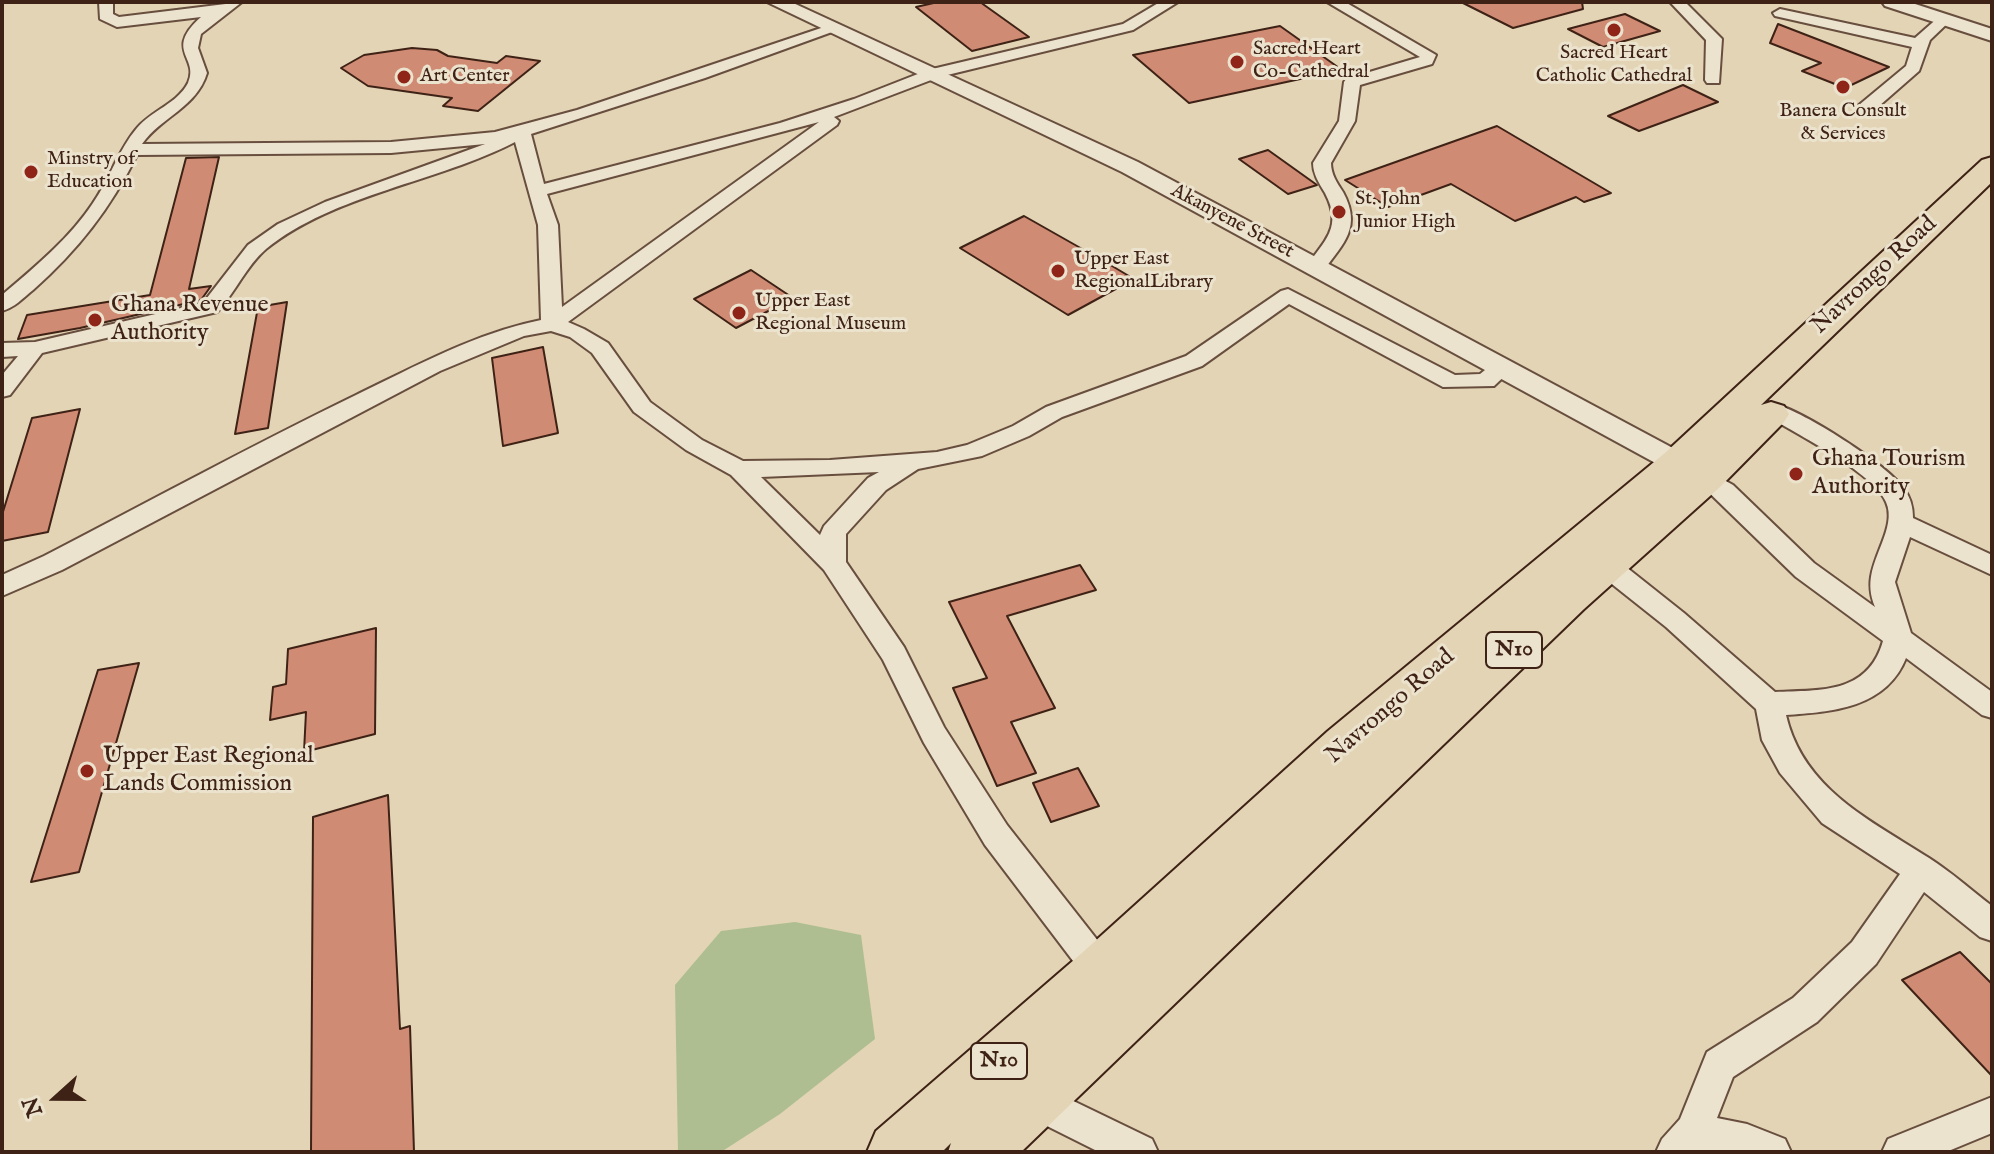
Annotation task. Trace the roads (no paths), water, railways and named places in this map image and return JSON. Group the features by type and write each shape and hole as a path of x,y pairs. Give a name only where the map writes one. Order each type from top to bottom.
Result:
{"highway":[{"name":"Navrongo Road","path":"978,1152 1607,566 1692,470 1992,166"},
{"name":"Navrongo Road","path":"897,1152 1101,971 1345,745 1692,470 1775,411 1992,198"}],"street":[{"path":"106,2 105,16 117,22 227,7"},
{"name":"Akanyene Street","path":"776,2 1130,167 1692,470"},
{"path":"537,191 786,127 934,73 1128,27 1171,2"},
{"path":"1677,2 1714,39 1713,80"},
{"path":"1891,2 1992,35"},
{"path":"1316,267 1341,234 1341,206 1322,171 1322,163 1347,121 1352,82 1426,61 1428,55 1348,6"},
{"path":"2,305 83,230 119,177 147,127 192,91 198,83 199,73 189,46 191,37 227,7"},
{"path":"1780,13 1920,44"},
{"path":"1865,109 1913,68 1923,38 1945,19"},
{"path":"2,350 35,348 210,308 260,244 306,216 459,162 522,132 835,28"},
{"path":"2,586 53,563 432,366 518,331 552,324 850,106"},
{"path":"132,150 393,149 522,132"},
{"path":"522,132 548,225 552,324"},
{"path":"739,469 914,462 974,451 1021,431 1054,412 1194,361 1288,295 1451,382 1486,381 1503,367"},
{"path":"552,324 577,333 600,348 642,407 694,445 739,469 833,563 894,655 934,735 996,835 1101,971"},
{"path":"2,390 35,348"},
{"path":"1769,704 1838,700 1870,688 1883,675 1898,639 1882,583 1902,506 1893,491 1873,474 1775,411"},
{"path":"833,563 833,532 877,484 914,462"},
{"path":"1692,470 1724,491 1805,570 1992,707"},
{"path":"1899,522 1992,566"},
{"path":"1607,566 1675,620 1769,704 1777,740 1790,764 1810,791 1833,814 1921,870 1992,926"},
{"path":"1772,1152 1747,1143 1684,1142 1720,1065 1805,1010 1864,953 1921,870"},
{"path":"1034,1100 1139,1152"},
{"path":"1901,1152 1992,1115"}],"place":[{"name":"Sacred Heart Catholic Cathedral","path":"1614,30"},
{"name":"Sacred Heart Co-Cathedral","path":"1237,62"},
{"name":"Art Center","path":"404,77"},
{"name":"Banera Consult & Services","path":"1843,87"},
{"name":"Minstry of Education","path":"31,172"},
{"name":"St. John Junior High","path":"1339,212"},
{"name":"Upper East RegionalLibrary","path":"1058,271"},
{"name":"Upper East Regional Museum","path":"739,313"},
{"name":"Ghana Revenue Authority","path":"95,320"},
{"name":"Ghana Tourism Authority","path":"1796,474"},
{"name":"Upper East Regional Lands Commission","path":"87,771"}]}
